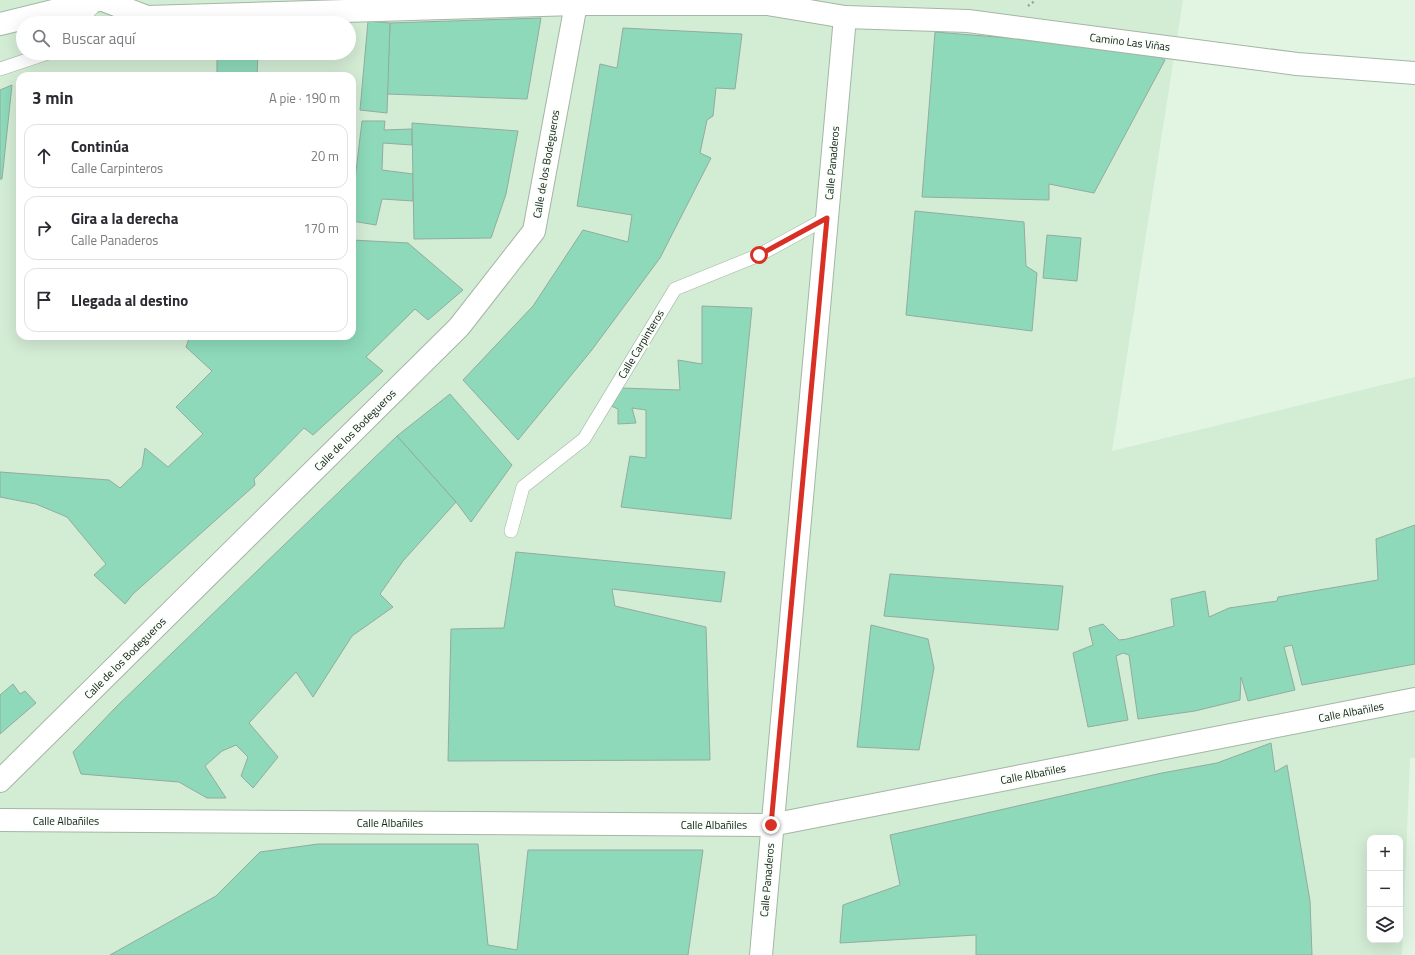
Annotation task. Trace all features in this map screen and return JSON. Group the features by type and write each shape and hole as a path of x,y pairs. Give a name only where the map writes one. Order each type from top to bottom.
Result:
{"street":[{"name":"Camino Las Viñas","path":"101,0 144,16"},
{"path":"20,16 42,7 101,0"},
{"name":"Camino Las Viñas","path":"180,16 576,4 767,4 845,17 968,21 1297,64 1415,73"},
{"name":"Calle de los Bodegueros","path":"0,781 459,327 534,232 576,4"},
{"name":"Calle Panaderos","path":"760,955 845,17"},
{"path":"0,24 16,18"},
{"name":"Calle Albañiles","path":"0,820 771,825 1415,699"}],"lane":[{"path":"85,16 101,0"},
{"path":"0,69 27,60"},
{"name":"Calle Carpinteros","path":"511,531 523,487 584,439 675,289 759,255 827,218"}],"shaded area":[{"path":"0,0 1183,0 1112,451 1415,377 1415,758 1410,758 1403,930 1403,835 1367,835 1367,943 1402,943 1402,955 0,955"}],"building":[{"path":"541,18 527,99 387,94 390,23"},
{"path":"368,21 390,23 387,113 360,110"},
{"path":"623,28 742,34 735,89 716,88 713,116 707,120 700,153 711,158 660,258 591,351 518,440 463,380 533,306 583,230 628,242 632,215 577,206 600,64 617,68"},
{"path":"935,32 1144,49 1165,60 1094,193 1049,184 1049,200 922,197"},
{"path":"217,60 258,60 257,72 217,72"},
{"path":"12,85 2,179 0,179 0,90"},
{"path":"362,121 385,121 384,130 412,129 412,145 383,143 382,170 413,174 413,201 382,199 376,225 356,222 356,172"},
{"path":"412,123 518,131 506,194 491,238 414,239"},
{"path":"915,211 1024,222 1026,266 1037,273 1032,331 906,315"},
{"path":"1047,235 1081,238 1077,281 1043,278"},
{"path":"356,240 408,243 463,290 428,320 415,309 366,357 383,371 313,435 304,428 254,479 255,485 133,594 125,604 94,575 106,564 67,517 36,504 0,497 0,472 109,480 120,488 142,467 145,448 168,467 203,434 176,407 212,371 186,347 189,340 356,340"},
{"path":"702,306 752,308 731,519 621,507 630,456 646,458 646,410 632,408 636,423 618,424 618,409 609,405 621,388 680,390 678,360 702,364"},
{"path":"450,394 512,465 471,522 456,502 397,436"},
{"path":"397,436 456,502 403,561 380,594 393,607 352,636 313,697 296,672 249,723 278,757 253,788 241,776 248,757 236,745 222,751 205,766 226,798 207,798 179,782 81,774 73,752 116,707"},
{"path":"1415,525 1415,664 1302,685 1292,645 1284,647 1295,690 1248,701 1241,677 1240,700 1195,711 1138,719 1129,655 1123,653 1116,656 1128,720 1088,727 1073,653 1093,645 1089,628 1103,624 1119,640 1174,626 1171,599 1205,591 1209,617 1229,608 1277,601 1278,597 1378,580 1376,539"},
{"path":"516,552 725,572 721,602 612,589 615,606 706,627 710,760 448,761 451,629 504,628"},
{"path":"890,574 1063,586 1058,630 884,616"},
{"path":"871,625 928,639 934,668 919,750 857,747"},
{"path":"13,684 20,694 25,691 36,703 0,734 0,695"},
{"path":"1271,743 1275,772 1287,765 1310,901 1312,955 976,955 976,935 840,943 843,905 900,885 890,835 1162,773 1217,763"},
{"path":"318,844 478,844 488,945 517,950 528,850 703,850 688,955 110,955 216,896 260,852"}],"route":[{"path":"759,255 827,218 771,825"}]}
